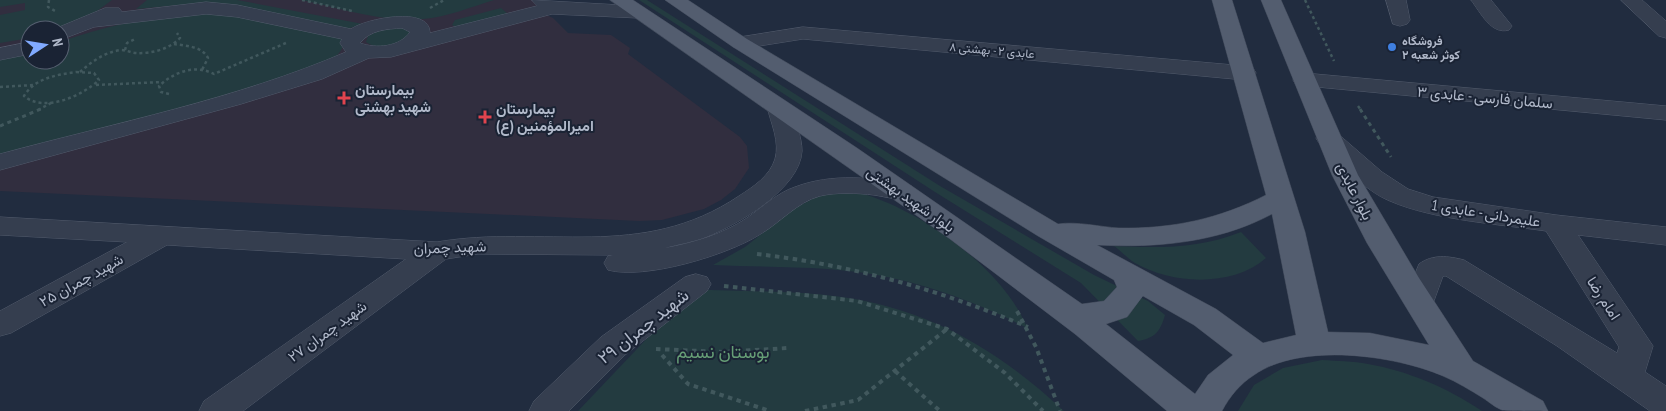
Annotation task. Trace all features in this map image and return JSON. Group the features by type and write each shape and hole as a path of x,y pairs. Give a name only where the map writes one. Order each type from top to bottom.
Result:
{"main road":[{"path":"675,0 740,43 1048,230 1205,317 1258,357"},
{"path":"1222,0 1245,73 1279,199 1291,232 1314,344"},
{"name":"بلوار عابدی","path":"1271,0 1328,138 1380,240 1420,301 1462,371"},
{"name":"بلوار شهید بهشتی","path":"629,6 902,192 1072,314 1192,411"},
{"path":"1048,230 1093,236 1139,237 1182,234 1221,226 1254,214 1279,199"},
{"path":"1072,314 1095,316 1114,310 1127,300 1132,287 1128,274"},
{"path":"1203,411 1209,396 1230,373 1258,357 1285,348 1314,344 1351,344 1390,348 1431,358 1462,371 1508,395 1530,411"}],"street":[{"path":"70,30 95,21 120,8 129,0"},
{"path":"268,0 383,24"},
{"path":"418,27 520,0"},
{"path":"1396,0 1400,20"},
{"path":"1480,0 1502,26"},
{"path":"1631,0 1666,32"},
{"path":"95,21 206,8 237,11 386,51 547,4 629,6"},
{"path":"70,35 117,18"},
{"path":"0,162 233,100 314,74 360,44 367,28 402,22 418,27 422,31 420,36 408,45"},
{"name":"عابدی ۲ - بهشتی ۸","path":"740,43 803,33 1245,73"},
{"path":"0,47 20,43"},
{"path":"0,54 20,50"},
{"name":"سلمان فارسی - عابدی ۳","path":"1304,80 1666,113"},
{"name":"شهید چمران","path":"0,226 437,251 476,245 562,248 634,246 716,223 749,203 776,181 785,167 789,151 779,107"},
{"name":"علیمردانی - عابدی 1","path":"1328,138 1372,178 1398,195 1429,205 1556,224 1666,236"},
{"path":"437,251 463,259 544,264 592,265 674,258 712,246 744,232 778,211 791,199 809,192 850,185 869,186 902,192"},
{"name":"امام رضا","path":"1556,224 1636,346 1626,376"},
{"name":"شهید چمران ۲۵","path":"0,325 162,235"},
{"name":"شهید چمران ۲۷","path":"217,411 437,251"},
{"path":"1420,301 1430,271 1438,266 1452,268 1626,376 1666,404"},
{"name":"شهید چمران ۲۹","path":"548,411 613,346 696,284"}],"path":[{"path":"302,0 315,3 321,0"},
{"path":"80,72 105,55 125,50 146,52 173,44 178,41 180,35"},
{"path":"35,84 26,91 24,96 26,99 42,102 78,95 95,85 162,82 176,74 202,70 214,74 291,41"},
{"path":"173,44 194,47 206,54 208,58 202,70"},
{"path":"0,87 35,84 53,77 80,72 94,73 98,76 95,85"},
{"path":"214,74 214,79"},
{"path":"0,126 32,114 53,101"},
{"path":"750,253 833,263 879,273 978,305 1028,327 1052,385 1060,411"},
{"path":"696,284 776,290 857,301 947,330 1005,374 1042,411"},
{"path":"805,411 858,400 947,330"},
{"path":"613,346 709,354 757,352 788,348"},
{"path":"662,355 688,384 728,399 770,411"},
{"path":"895,370 940,411"}],"shaded area":[{"name":"بیمارستان شهید بهشتی","path":"0,0 535,0 542,5 542,13 553,18 568,33 611,35 630,48 628,54 740,137 747,146 749,168 735,189 721,200 704,209 662,220 639,221 0,191"}],"green space":[{"path":"0,0 112,0 93,14 70,25 70,20 20,20 20,40 0,43 0,15 25,10 25,3 0,7"},
{"path":"147,0 237,0 363,24 347,29 180,5 136,9"},
{"path":"302,0 494,0 441,16 408,20 362,14"},
{"path":"639,0 647,0 940,186 1094,275 1148,301 1165,315 1159,330 1153,336 1138,341 1081,283 935,192"},
{"path":"501,8 508,14 456,27 452,25 455,20"},
{"path":"218,13 340,36 344,41 342,48 334,58 300,75 0,158 0,57 20,53 20,70 70,70 70,38 100,29 176,16"},
{"path":"402,27 411,31 407,40 381,46 371,45 366,42 368,36 380,30"},
{"path":"852,191 877,198 903,210 955,242 999,283 1015,305 1027,328 961,298 892,278 825,269 713,265 745,247 792,210 812,199 829,193"},
{"path":"1241,232 1266,258 1237,274 1202,280 1167,276 1150,270 1129,259 1114,246 1178,246 1210,242"},
{"name":"بوستان نسیم","path":"694,289 824,295 874,303 904,311 962,336 989,352 1040,389 1064,411 578,411"},
{"path":"1322,360 1362,363 1398,371 1442,388 1482,411 1238,411 1254,385 1283,368"}],"place":[{"name":"فروشگاه کوثر شعبه ۲","path":"1392,47"},
{"name":"بیمارستان شهید بهشتی","path":"344,98"},
{"name":"بیمارستان امیرالمؤمنین (ع)","path":"485,117"}]}
